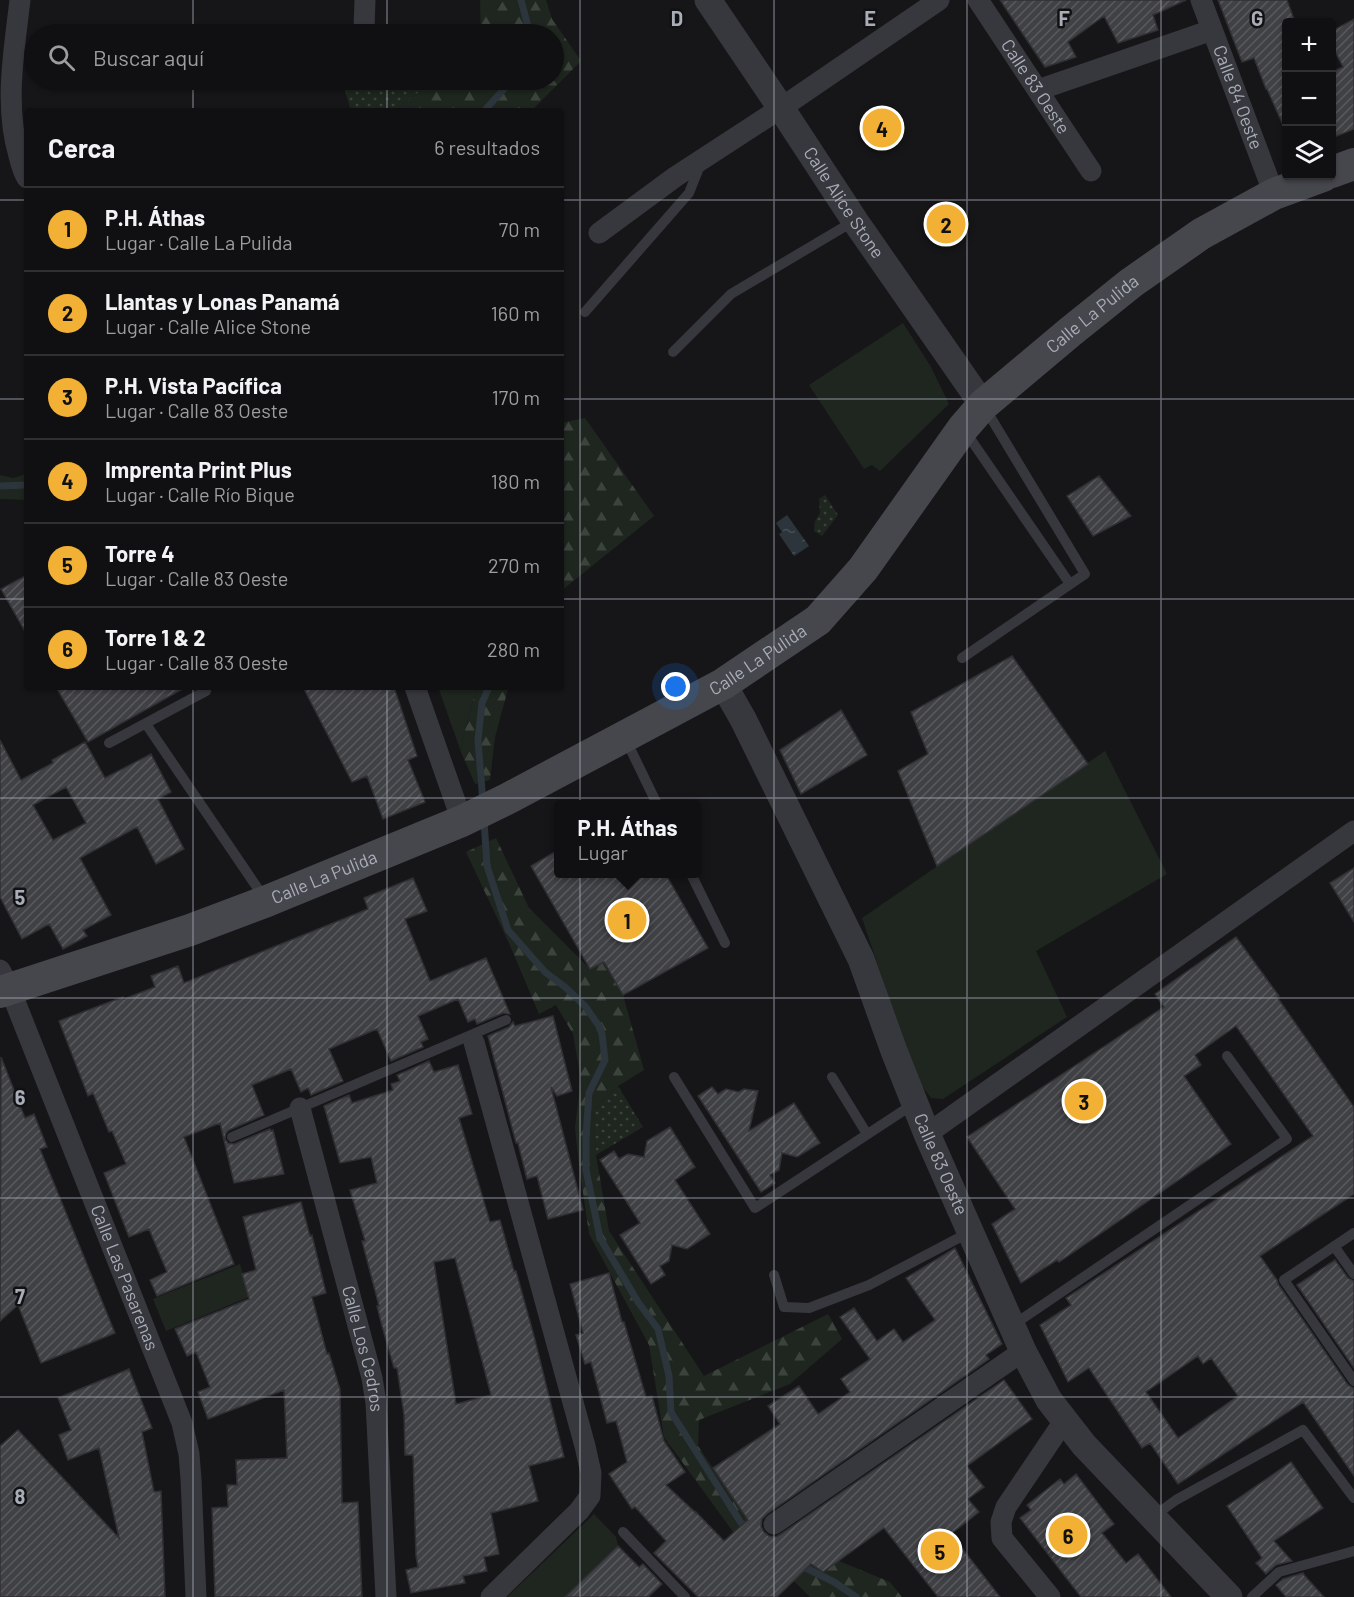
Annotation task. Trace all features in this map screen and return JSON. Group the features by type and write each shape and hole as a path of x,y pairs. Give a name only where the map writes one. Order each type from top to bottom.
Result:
{"main road":[{"path":"1336,171 1354,164"},
{"name":"Calle La Pulida","path":"3,983 190,930 267,901 462,820 509,798 723,684 818,620 863,569 963,428 983,405 1131,283 1201,234 1274,194 1312,180"}],"street":[{"path":"20,0 6,82 16,146 24,169"},
{"path":"364,24 365,0"},
{"name":"Calle Alice Stone","path":"708,0 782,108 855,221 983,405"},
{"path":"599,233 675,177 782,108 939,0"},
{"name":"Calle 83 Oeste","path":"978,0 1091,171"},
{"name":"Calle 84 Oeste","path":"1201,0 1274,194"},
{"path":"1038,90 1212,30"},
{"name":"Calle 83 Oeste","path":"723,684 743,719 861,959 927,1134 1023,1351 1049,1400 1084,1445 1230,1597"},
{"path":"416,690 462,820"},
{"path":"927,1134 1354,831"},
{"name":"Calle Las Pasarenas","path":"3,983 182,1423 189,1455 191,1479 196,1597"},
{"path":"473,1038 591,1473 590,1496 579,1511 491,1597"},
{"name":"Calle Los Cedros","path":"300,1108 372,1377 376,1403 386,1597"},
{"path":"774,1524 1023,1351"},
{"path":"1050,1597 1002,1538 1001,1522 1005,1507 1064,1421"}],"lane":[{"path":"585,312 689,193 702,160"},
{"path":"673,352 731,294 855,221"},
{"path":"962,658 1085,574 983,405"},
{"path":"963,428 1070,584"},
{"path":"109,743 206,691"},
{"path":"146,724 267,901"},
{"path":"624,736 655,800"},
{"path":"693,878 725,943"},
{"path":"232,1137 473,1038 506,1020"},
{"path":"1012,1326 1287,1139 1227,1056"},
{"path":"674,1077 755,1208 915,1103"},
{"path":"832,1077 867,1134"},
{"path":"774,1275 784,1307 809,1308 869,1285 970,1232"},
{"path":"1354,1233 1284,1280 1354,1381"},
{"path":"1334,1246 1354,1274"},
{"path":"1154,1517 1176,1500 1303,1430 1354,1498"},
{"path":"623,1532 684,1597"},
{"path":"1252,1597 1279,1572 1354,1551"}],"green space":[{"path":"480,0 546,0 555,24 481,24"},
{"path":"564,36 581,61 564,78"},
{"path":"345,90 421,90 398,108 350,108"},
{"path":"421,90 552,90 534,108 398,108"},
{"path":"903,323 931,367 949,404 880,471 872,465 864,469 809,385"},
{"path":"585,418 654,516 564,589 564,422"},
{"path":"0,475 13,478 24,475 24,500 0,499"},
{"path":"825,495 838,515 822,536 814,531 815,521 820,513 819,499"},
{"path":"439,690 476,690 461,752"},
{"path":"476,690 508,690 495,737 490,780 475,784 461,752"},
{"path":"1105,751 1167,874 1036,951 1067,1017 943,1099 931,1098 921,1085 909,1058 862,918"},
{"path":"496,838 529,908 590,969 604,962 623,995 644,1070 618,1086 593,1111 596,1155 609,1231 704,1376 828,1314 842,1339 790,1384 699,1420 698,1446 751,1524 823,1572 839,1561 890,1582 902,1597 810,1597 794,1581 761,1560 734,1533 664,1437 649,1345 589,1234 575,1128 581,1079 573,1034 556,1005 539,1014 509,943 466,852"},
{"path":"618,1086 643,1127 596,1155 593,1111"},
{"path":"240,1264 249,1297 166,1331 153,1299"},
{"path":"594,1514 616,1537 618,1546 565,1597 507,1597"}],"water":[{"path":"787,515 809,546 794,556 779,534 782,532 776,523"}],"building":[{"path":"1000,0 1186,0 1153,15 1158,30 1118,43 1104,16 1068,42 1076,57 1045,67"},
{"path":"1218,0 1287,0 1294,18 1282,18 1282,123 1254,58 1242,62"},
{"path":"1354,19 1354,129 1336,136 1336,70 1343,67 1336,54 1336,29"},
{"path":"1099,476 1131,516 1093,536 1067,496"},
{"path":"24,577 24,630 1,589"},
{"path":"1012,656 1088,764 937,866 898,771 928,754 911,712"},
{"path":"58,690 181,690 88,742"},
{"path":"305,690 395,690 417,756 408,760 425,802 383,819 367,776 352,782"},
{"path":"841,710 867,755 801,794 780,750"},
{"path":"0,740 21,780 85,742 105,778 151,754 171,792 158,799 184,849 156,864 137,827 80,858 111,915 83,930 87,936 63,949 49,924 22,939 0,897","holes":["66,787 86,823 53,840 33,805"]},
{"path":"554,852 554,878 668,878 708,948 623,995 604,962 590,969 531,866"},
{"path":"1354,868 1354,922 1330,883"},
{"path":"413,878 427,911 405,919 430,981 486,958 510,1014 503,1013 477,1024 475,1019 468,1022 458,999 418,1016 428,1039 421,1042 423,1047 391,1061 377,1029 329,1049 343,1081 311,1095 308,1088 301,1092 291,1069 252,1085 264,1115 229,1130 225,1139 228,1143 234,1144 270,1129 273,1130 284,1174 234,1183 220,1123 184,1137 234,1264 157,1296 150,1280 167,1272 149,1229 129,1237 104,1173 126,1164 112,1131 109,1132 93,1093 88,1096 59,1021 155,987 151,976 178,966 184,983 368,909 364,898"},
{"path":"1236,937 1354,1107 1354,1194 1260,1256 1348,1385 1354,1388 1354,1476 1303,1402 1178,1484 1150,1443 1142,1448 1089,1368 1068,1382 1040,1325 1071,1305 1066,1298 1313,1136 1236,1026 1195,1055 1201,1065 1184,1076 1231,1144 1059,1262 1057,1260 1021,1283 992,1224 1015,1209 967,1137 1164,1007 1155,994","holes":["1198,1356 1203,1364 1211,1358 1238,1396 1178,1438 1146,1392"]},
{"path":"553,1016 572,1091 557,1096 551,1087 583,1210 548,1219 537,1176 527,1179 488,1036 509,1027 513,1022 515,1026"},
{"path":"1,1057 25,1118 34,1114 47,1147 40,1149 115,1333 41,1363 18,1305 0,1321"},
{"path":"429,1061 434,1072 458,1065 472,1114 459,1118 490,1222 500,1220 514,1271 516,1271 564,1457 529,1466 538,1501 491,1513 499,1554 484,1557 487,1571 463,1576 465,1583 411,1593 406,1570 418,1567 413,1455 405,1455 404,1415 397,1368 394,1368 382,1326 362,1241 365,1241 350,1190 377,1183 371,1157 340,1163 324,1106 349,1095 352,1103 393,1090 391,1084 400,1081 397,1075","holes":["455,1258 491,1395 456,1404 434,1262"]},
{"path":"712,1087 718,1094 726,1089 739,1092 744,1089 758,1091 749,1131 794,1103 820,1143 797,1157 782,1153 779,1170 770,1175 775,1183 761,1192 698,1096"},
{"path":"670,1127 695,1167 675,1180 710,1234 687,1249 672,1245 669,1261 660,1266 665,1275 651,1284 620,1235 640,1223 600,1160 614,1151 619,1159 628,1154 644,1157 647,1141"},
{"path":"301,1202 310,1236 312,1235 326,1293 312,1297 327,1354 329,1353 340,1389 342,1503 358,1502 362,1597 215,1597 212,1508 228,1507 227,1485 237,1485 236,1460 287,1458 284,1390 208,1419 198,1392 210,1387 196,1352 187,1356 175,1329 249,1299 242,1274 256,1270 243,1217"},
{"path":"955,1248 1002,1344 986,1355 989,1359 767,1514 762,1519 761,1526 769,1536 776,1537 781,1534 1004,1380 1032,1419 967,1466 984,1487 968,1499 979,1512 951,1534 1000,1597 938,1597 884,1528 823,1572 811,1564 777,1597 698,1597 654,1553 666,1541 635,1507 632,1509 609,1474 627,1462 616,1421 607,1423 591,1362 585,1364 576,1335 583,1333 570,1284 609,1273 646,1397 652,1396 664,1441 685,1472 666,1485 724,1541 748,1520 713,1468 780,1424 768,1406 799,1386 818,1414 850,1392 841,1379 870,1359 840,1317 854,1308 877,1341 894,1329 903,1342 935,1320 906,1278"},
{"path":"1335,1260 1348,1278 1354,1281 1354,1368 1297,1285"},
{"path":"129,1369 152,1428 142,1432 154,1492 161,1491 165,1597 0,1597 0,1446 18,1430 119,1538 99,1448 68,1460 59,1435 71,1430 58,1398"},
{"path":"1291,1462 1323,1508 1274,1541 1292,1561 1276,1565 1266,1574 1256,1563 1262,1558 1227,1506"},
{"path":"1076,1474 1114,1524 1102,1533 1126,1563 1138,1554 1171,1597 1081,1597 1020,1518 1031,1510 1027,1505 1060,1479 1064,1484"},
{"path":"618,1546 639,1567 643,1564 662,1584 648,1597 565,1597"},
{"path":"1303,1573 1324,1597 1286,1597 1276,1585 1283,1579"}],"waterway":[{"path":"521,0 527,24"},
{"path":"487,108 503,90"},
{"path":"0,486 24,485"},
{"path":"483,803 478,740 482,703 488,690"},
{"path":"484,820 487,866 508,930 545,972 585,1006 602,1034 605,1060 589,1093 586,1137 586,1170 600,1238 638,1302 658,1329 669,1376 671,1412 741,1523 750,1529"},
{"path":"800,1565 834,1582 856,1597"}],"place":[{"name":"Imprenta Print Plus","path":"882,128"},
{"name":"Llantas y Lonas Panamá","path":"946,224"},
{"name":"P.H. Áthas","path":"627,920"},
{"name":"P.H. Vista Pacífica","path":"1084,1101"},
{"name":"Torre 1 & 2","path":"1068,1535"},
{"name":"Torre 4","path":"940,1551"}]}
